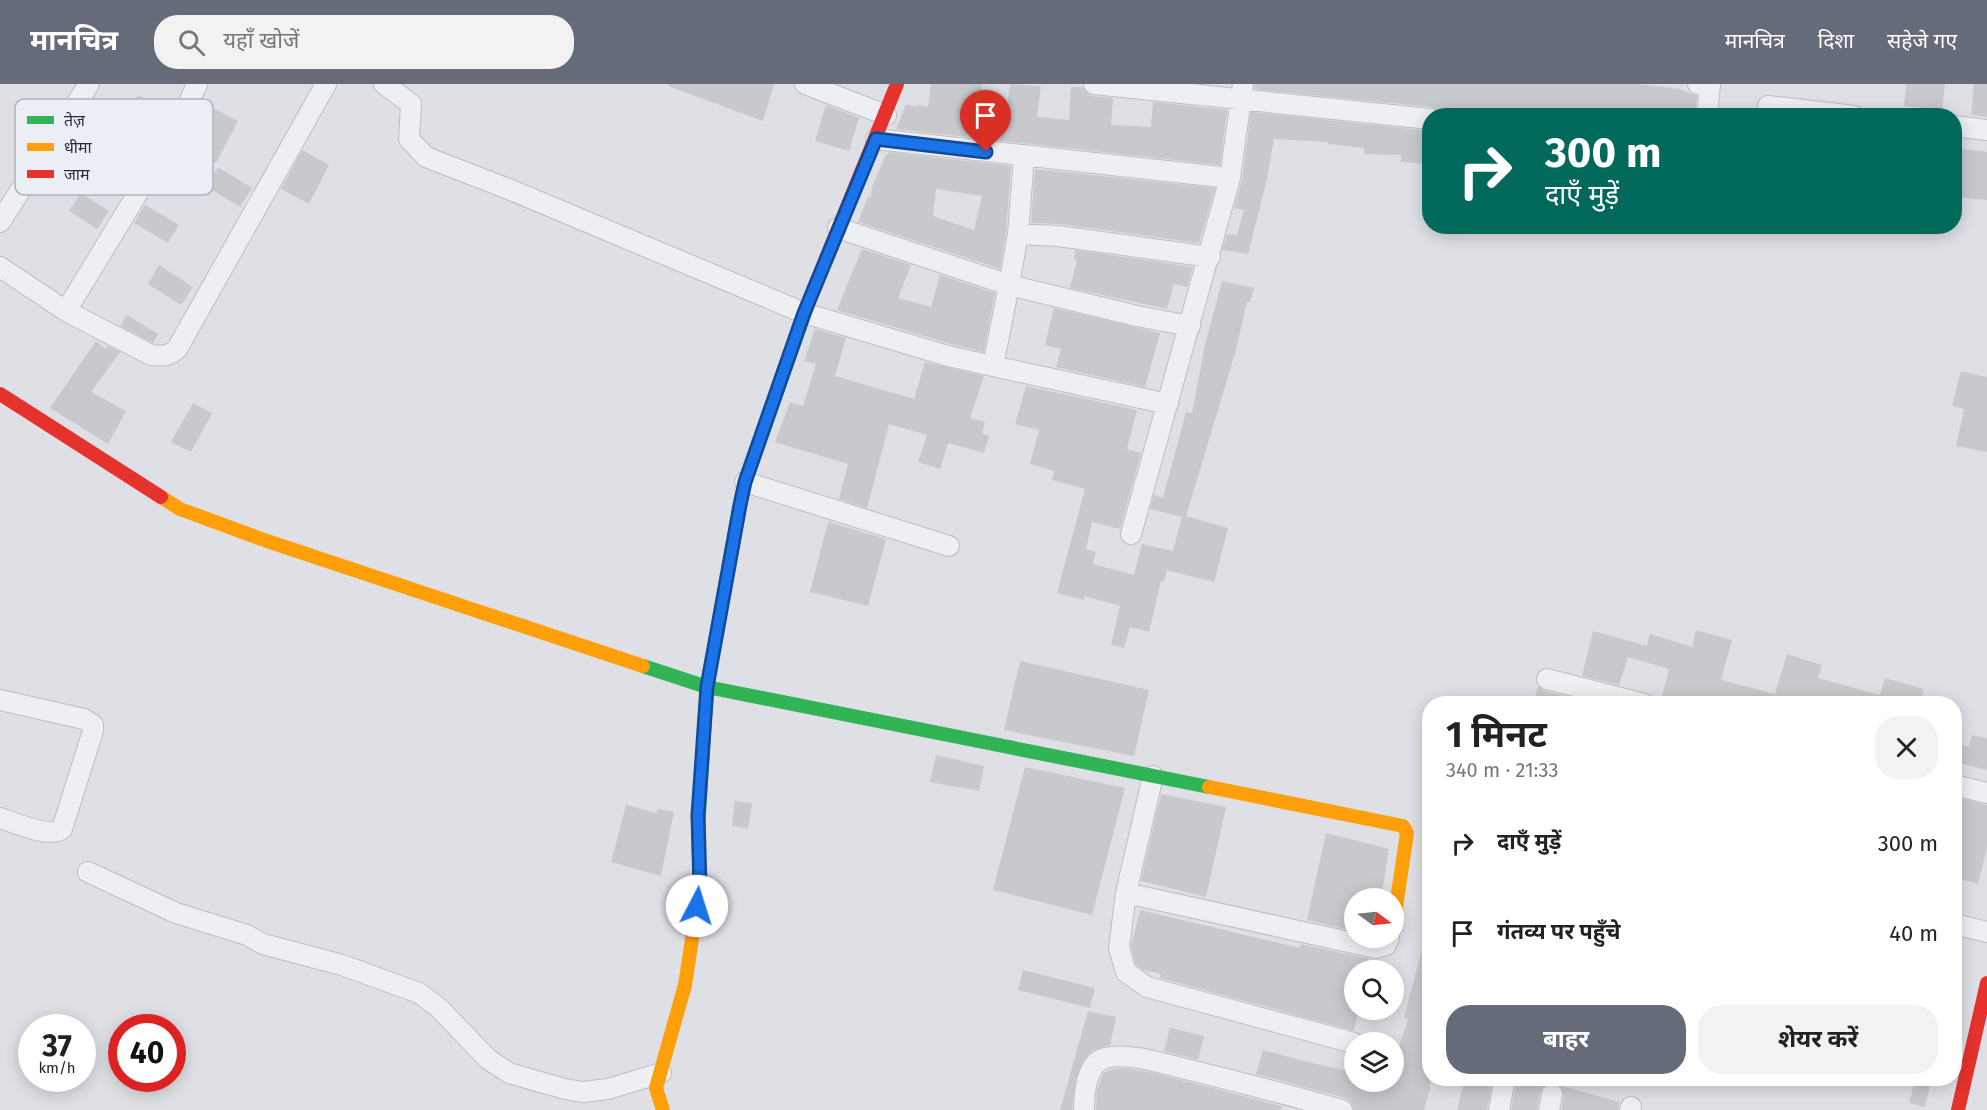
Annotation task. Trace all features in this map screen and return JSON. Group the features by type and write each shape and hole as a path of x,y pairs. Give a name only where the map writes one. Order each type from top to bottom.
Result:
{"street":[{"path":"79,99 89,84"},
{"path":"190,99 197,84"},
{"path":"0,267 66,311 152,355 170,355 177,349 326,84"},
{"path":"384,84 411,104 410,139 426,157 511,190 804,313 948,356 1168,404"},
{"path":"805,84 886,115"},
{"path":"663,1110 656,1088 685,985 700,887 698,815 707,687 745,482 804,313 897,84"},
{"path":"1094,84 1242,92 1422,118"},
{"path":"1698,84 1710,85 1708,108"},
{"path":"1131,534 1210,257 1230,178 1242,92"},
{"path":"1768,106 1785,108"},
{"path":"1962,127 1987,130"},
{"path":"876,139 1230,178"},
{"path":"993,366 1018,234 1024,156"},
{"path":"0,222 17,195"},
{"path":"66,311 136,195"},
{"path":"838,228 1009,285 1137,316 1190,326"},
{"path":"1018,234 1058,236 1210,257"},
{"path":"0,394 180,509 267,541 707,687 1403,826 1407,833 1399,888"},
{"path":"745,482 949,546"},
{"path":"1547,679 1613,696"},
{"path":"0,700 84,719 93,725 93,731 62,829 57,832 48,832 0,818"},
{"path":"1153,776 1126,893 1119,948 1126,972 1147,987 1344,1040"},
{"path":"1962,787 1987,793"},
{"path":"88,872 176,913 247,935 264,944 342,965 419,993 438,1007 488,1059 509,1073 583,1092 608,1089 661,1073"},
{"path":"1126,893 1344,941"},
{"path":"1962,926 1987,932"},
{"path":"1958,1110 1980,1053 1987,983"},
{"path":"1084,1110 1084,1095 1096,1063 1105,1058 1136,1057 1306,1105 1342,1110"},
{"path":"1499,1110 1504,1086"}],"building":[{"path":"669,84 774,84 763,121 668,86"},
{"path":"931,84 982,84 979,110 1006,113 1010,84 1041,86 1037,117 1069,120 1071,87 1083,87 1092,96 1113,98 1111,125 1151,127 1153,102 1227,110 1220,165 896,129 906,104 928,107"},
{"path":"1255,84 1639,84 1680,89 1697,96 1696,108 1433,108 1254,89"},
{"path":"1906,84 1945,84 1942,108 1904,106"},
{"path":"1974,84 1987,84 1987,117 1971,115"},
{"path":"826,105 859,118 849,151 815,141"},
{"path":"213,108 238,121 216,163 213,161"},
{"path":"1251,112 1422,130 1422,163 1401,162 1401,155 1364,154 1364,148 1328,144 1328,142 1274,139 1267,179 1248,254 1222,250 1227,234 1237,235 1244,210 1234,208 1242,180"},
{"path":"1962,149 1987,152 1987,200 1962,198"},
{"path":"302,150 329,165 309,204 281,189"},
{"path":"889,152 1011,166 1006,232 1000,269 858,222 868,197 871,198 872,187","holes":["936,189 982,196 974,230 933,216"]},
{"path":"218,167 252,188 240,207 213,190 213,175"},
{"path":"1035,169 1215,188 1199,243 1060,224 1031,223"},
{"path":"80,195 84,195 109,211 97,229 69,211"},
{"path":"145,205 179,225 168,243 134,223"},
{"path":"862,249 911,265 898,298 931,307 940,275 995,293 984,352 837,310"},
{"path":"1075,250 1193,267 1187,287 1174,284 1167,309 1070,288 1077,260 1074,259"},
{"path":"159,265 193,287 181,305 148,284"},
{"path":"1222,281 1254,288 1250,302 1247,302 1236,350 1186,516 1228,528 1214,582 1167,570 1164,582 1161,581 1149,632 1130,627 1124,648 1111,645 1120,606 1085,596 1084,600 1057,593 1085,489 1052,480 1054,471 1030,464 1039,430 1015,424 1026,386 1137,410 1127,449 1141,453 1120,529 1092,522 1086,549 1096,552 1093,564 1134,575 1142,544 1173,551 1182,517 1150,509 1154,495 1163,498 1186,412 1192,413 1205,345"},
{"path":"1054,308 1160,333 1145,387 1056,367 1061,349 1045,345"},
{"path":"127,315 158,334 153,343 120,326"},
{"path":"815,329 846,338 835,376 914,399 925,362 984,376 970,418 985,422 982,434 989,436 984,453 948,443 940,469 918,462 927,435 889,424 867,508 839,499 848,464 775,442 790,402 803,406 816,364 804,361"},
{"path":"96,341 106,349 108,346 120,352 91,392 126,411 108,444 50,408"},
{"path":"1961,371 1987,377 1987,452 1956,446 1964,409 1952,406"},
{"path":"193,403 212,413 191,452 171,442"},
{"path":"828,522 886,539 868,606 810,592"},
{"path":"1696,630 1732,640 1721,680 1775,694 1787,654 1822,665 1818,678 1880,695 1885,678 1924,689 1922,696 1662,696 1669,669 1628,657 1619,685 1582,676 1593,631 1647,646 1650,634 1692,647"},
{"path":"1020,661 1149,690 1134,756 1004,730"},
{"path":"1538,686 1544,691 1563,696 1535,696"},
{"path":"1972,735 1987,738 1987,770 1962,764 1962,745 1969,747"},
{"path":"936,755 984,766 979,791 930,782"},
{"path":"1025,767 1125,788 1092,915 993,890"},
{"path":"1161,794 1226,807 1206,897 1141,881"},
{"path":"1962,799 1987,805 1987,847 1978,884 1962,879"},
{"path":"735,801 752,803 748,829 732,826"},
{"path":"626,805 657,813 658,809 674,812 661,876 611,862"},
{"path":"1326,833 1389,849 1383,888 1344,888 1344,929 1307,920"},
{"path":"1140,910 1300,948 1301,944 1370,959 1344,960 1344,1020 1357,1020 1354,1031 1160,978 1161,974 1144,970 1136,965 1131,947"},
{"path":"1422,950 1422,1086 1430,1086 1424,1110 1354,1110 1351,1102 1345,1098 1256,1074 1263,1050 1344,1070 1344,1092 1404,1092 1404,1032 1408,1019 1404,1018"},
{"path":"1023,970 1095,988 1090,1008 1018,990"},
{"path":"1088,1011 1116,1017 1110,1045 1093,1050 1085,1058 1076,1078 1072,1110 1060,1110"},
{"path":"1170,1028 1204,1036 1198,1060 1164,1051"},
{"path":"1124,1068 1154,1073 1282,1106 1281,1110 1096,1110 1097,1090 1103,1073"},
{"path":"1463,1086 1492,1086 1487,1110 1457,1110"},
{"path":"1516,1086 1543,1086 1537,1110 1511,1110"},
{"path":"1561,1086 1620,1102 1618,1110 1561,1110 1564,1096"},
{"path":"1914,1086 1930,1086 1925,1107 1909,1103"}],"traffic: fast":[{"path":"698,830 707,687 740,505 745,482 812,293"},
{"path":"643,666 707,687 1209,787"}],"traffic: slow":[{"path":"161,497 180,509 267,541 643,666"},
{"path":"1209,787 1403,826 1407,833 1399,888"},
{"path":"663,1110 656,1088 685,985 700,887 698,830"}],"traffic: jam":[{"path":"812,293 897,84"},
{"path":"0,394 161,497"},
{"path":"1958,1110 1987,983"}],"route":[{"path":"697,906 700,887 698,815 707,687 745,482 804,313 876,139 986,152"}]}
